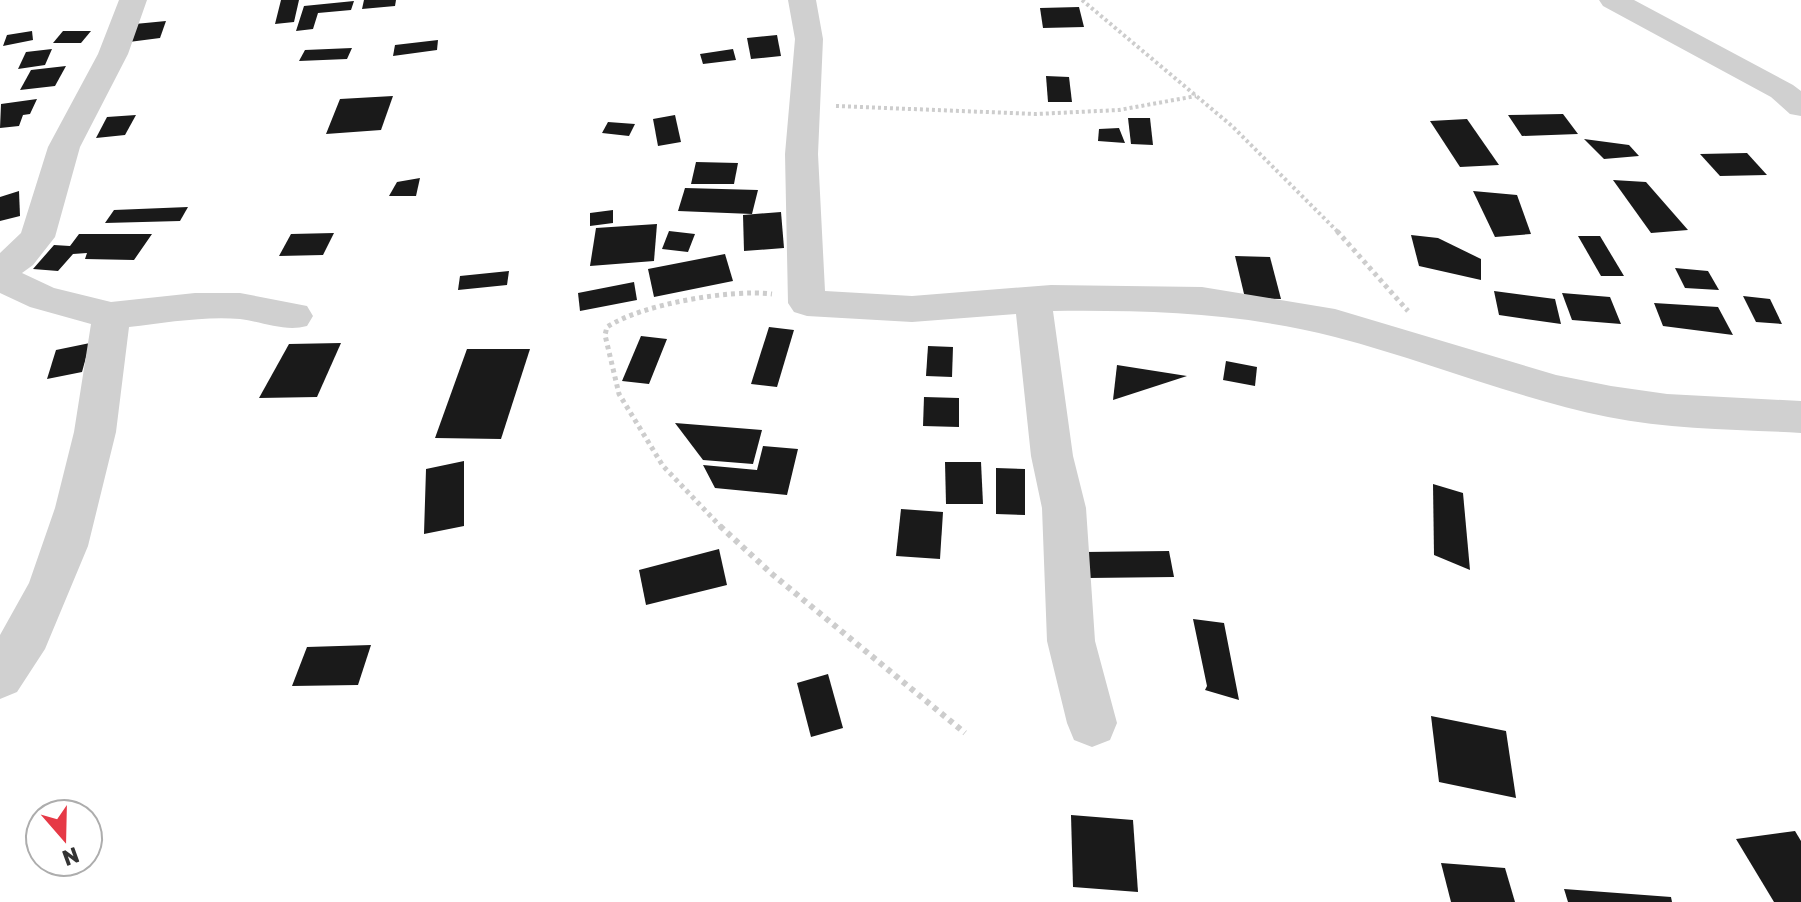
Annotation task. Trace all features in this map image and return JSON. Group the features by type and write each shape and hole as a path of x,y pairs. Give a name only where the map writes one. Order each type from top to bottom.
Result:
{"street":[{"path":"0,271 20,256 37,237 64,147 113,54 133,0"},
{"path":"802,0 808,16 810,39 803,104 807,303 912,309 1127,297 1202,300 1335,323 1556,390 1611,402 1667,410 1801,417"},
{"path":"1613,0 1782,91 1801,107"},
{"path":"0,278 43,298 111,316 195,306 240,306 294,316"},
{"path":"1033,300 1052,456 1064,508 1071,641 1092,723"},
{"path":"0,676 35,621 62,556 92,457 111,316"}],"path":[{"path":"1082,0 1232,126 1341,235 1448,356"},
{"path":"803,104 1036,114 1119,110 1197,96"},
{"path":"807,303 743,291 616,321 607,327 605,335 619,394 663,466 717,524 814,609 965,733"}],"building":[{"path":"281,0 299,0 294,22 275,24"},
{"path":"364,0 396,0 395,6 362,9"},
{"path":"354,1 351,10 318,13 313,29 296,31 304,6"},
{"path":"1079,7 1084,27 1043,28 1040,8"},
{"path":"166,21 160,38 129,42 135,24"},
{"path":"32,31 33,40 3,46 7,35"},
{"path":"63,31 91,31 81,43 53,43"},
{"path":"777,35 781,56 751,59 747,38"},
{"path":"438,40 437,50 393,56 395,45"},
{"path":"352,48 347,59 299,61 305,50"},
{"path":"52,49 45,65 18,69 26,52"},
{"path":"733,49 736,60 703,64 700,54"},
{"path":"66,66 55,86 20,90 31,70"},
{"path":"1046,76 1069,77 1072,102 1048,102"},
{"path":"393,96 381,130 326,134 340,99"},
{"path":"37,99 30,114 23,115 19,126 0,128 1,104"},
{"path":"1563,114 1578,134 1522,136 1508,115"},
{"path":"136,115 125,135 96,138 107,117"},
{"path":"675,115 681,142 658,146 653,119"},
{"path":"1128,118 1150,118 1153,145 1131,144"},
{"path":"1467,119 1499,165 1460,167 1430,121"},
{"path":"608,122 635,124 629,136 602,133"},
{"path":"1119,128 1125,143 1098,141 1099,129"},
{"path":"1584,139 1629,145 1639,156 1604,159"},
{"path":"1747,153 1767,175 1720,176 1700,154"},
{"path":"696,162 738,163 734,184 691,184"},
{"path":"420,178 416,196 389,196 397,182"},
{"path":"1613,180 1646,182 1688,230 1651,233"},
{"path":"685,188 758,190 752,214 678,211"},
{"path":"19,191 20,216 0,221 0,197"},
{"path":"1473,191 1517,195 1531,234 1495,237"},
{"path":"188,207 180,221 105,223 114,210"},
{"path":"613,210 613,223 590,226 590,213"},
{"path":"781,212 784,248 744,251 743,215"},
{"path":"657,224 654,261 590,266 596,228"},
{"path":"669,231 695,234 688,252 662,249"},
{"path":"334,233 323,255 279,256 291,234"},
{"path":"79,234 152,234 134,260 85,259 87,253 73,254 58,271 33,269 54,245 70,246"},
{"path":"1411,235 1438,238 1481,259 1481,280 1419,266"},
{"path":"1578,236 1600,236 1624,276 1601,276"},
{"path":"725,254 733,281 654,297 648,269"},
{"path":"1235,256 1270,257 1281,299 1245,298"},
{"path":"1675,268 1708,271 1719,290 1685,288"},
{"path":"509,271 507,285 458,290 460,276"},
{"path":"634,282 637,300 580,311 578,293"},
{"path":"1494,291 1555,299 1561,324 1499,315"},
{"path":"1562,293 1610,297 1621,324 1572,320"},
{"path":"1743,296 1770,299 1782,324 1756,322"},
{"path":"1654,303 1718,307 1733,335 1663,326"},
{"path":"769,327 794,330 777,387 751,384"},
{"path":"641,336 667,339 649,384 622,381"},
{"path":"90,343 82,372 47,379 56,350"},
{"path":"341,343 317,397 259,398 289,344"},
{"path":"928,346 953,347 952,377 926,376"},
{"path":"467,349 530,349 501,439 435,438"},
{"path":"1226,361 1257,367 1255,386 1223,380"},
{"path":"1117,365 1187,376 1113,400"},
{"path":"924,397 959,398 959,427 923,426"},
{"path":"675,423 762,430 753,464 703,460"},
{"path":"763,446 798,449 787,495 715,488 703,465 757,470"},
{"path":"464,461 464,526 424,534 426,469"},
{"path":"945,462 981,462 983,504 946,504"},
{"path":"996,468 1025,469 1025,515 996,514"},
{"path":"1433,484 1463,493 1470,570 1434,555"},
{"path":"901,509 943,512 940,559 896,556"},
{"path":"719,549 727,585 646,605 639,570"},
{"path":"1169,551 1174,577 1088,578 1084,552"},
{"path":"1193,619 1224,623 1239,700 1205,690 1207,686"},
{"path":"371,645 358,685 292,686 307,647"},
{"path":"828,674 843,728 811,737 797,683"},
{"path":"1431,716 1506,731 1516,798 1439,782"},
{"path":"1071,815 1133,820 1138,892 1073,887"},
{"path":"1795,831 1801,841 1801,902 1774,902 1736,839"},
{"path":"1441,863 1505,868 1515,902 1451,902"},
{"path":"1564,889 1671,897 1672,902 1568,902"}]}
